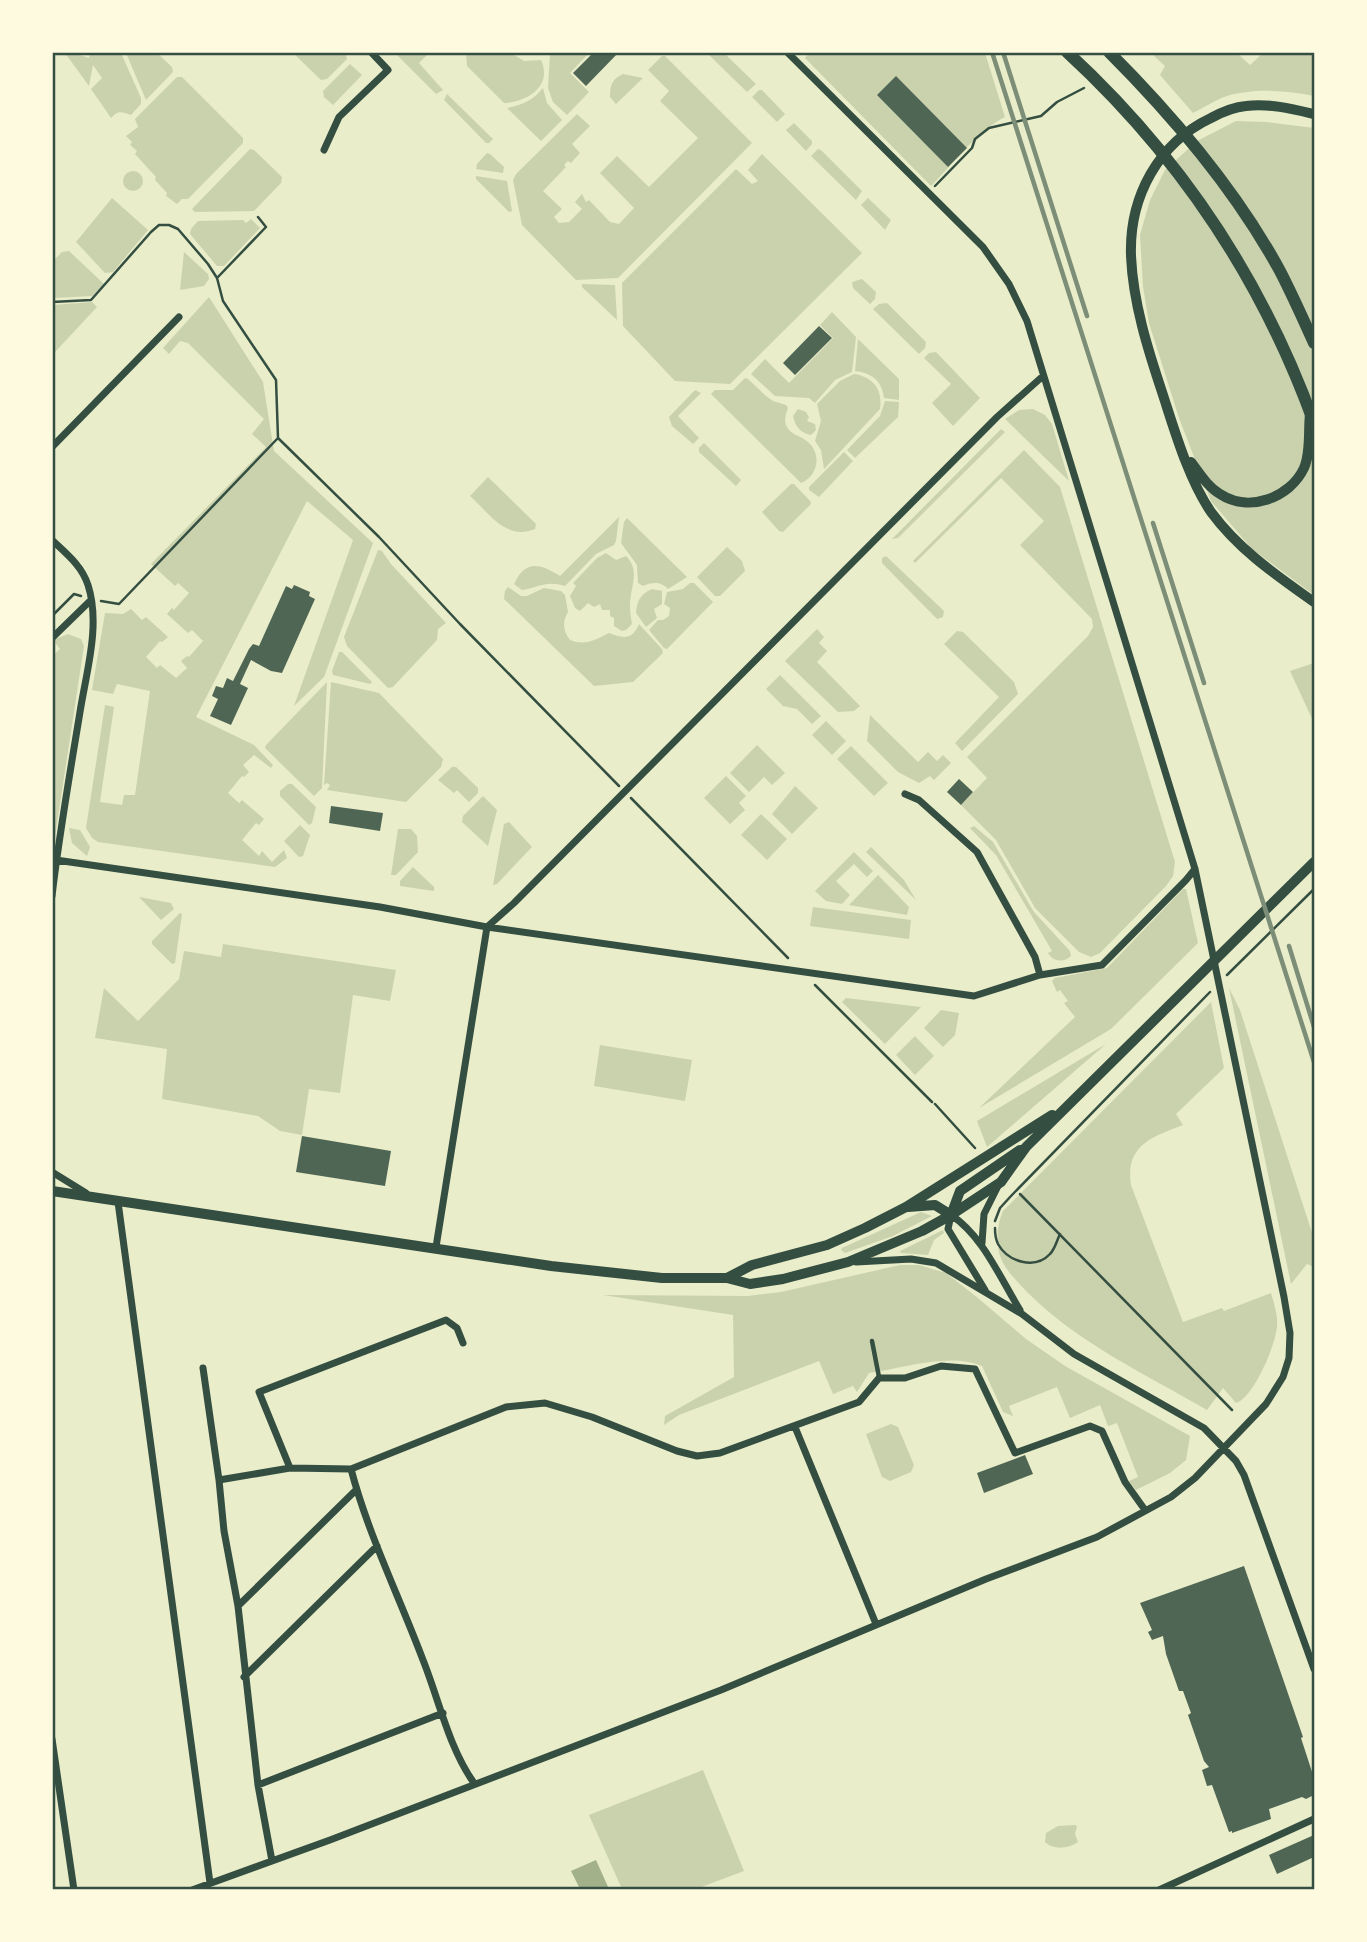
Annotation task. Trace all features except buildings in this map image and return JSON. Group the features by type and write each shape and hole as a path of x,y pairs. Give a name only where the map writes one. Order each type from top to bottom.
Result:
{"main road":[{"path":"1067,52 1137,123 1208,215 1254,285 1312,417"},
{"path":"1110,52 1178,126 1233,198 1278,268 1314,343"}],"street":[{"path":"324,150 340,117 388,70 371,52"},
{"path":"192,1889 733,1685 986,1579 1097,1537 1180,1491 1195,1478 1258,1413 1280,1382 1289,1358 1290,1333 1284,1297 1204,904 1027,321 1005,277 983,247 787,52"},
{"path":"1314,114 1257,105 1244,106 1197,125 1170,146 1152,170 1135,209 1131,256 1135,292 1156,375 1196,485 1228,533 1259,563 1314,602"},
{"path":"52,447 179,317"},
{"path":"436,1247 487,927 997,417 1043,376"},
{"path":"1183,451 1201,476 1219,494 1241,502 1266,500 1287,489 1304,468 1312,417"},
{"path":"52,540 81,569 88,583 91,600 90,651 52,896"},
{"path":"52,638 91,600"},
{"path":"905,794 919,800 977,852 1035,957 1040,975"},
{"path":"56,860 380,907 487,927 974,996 1040,975 1096,967 1108,961 1195,869"},
{"path":"982,1243 984,1214 1001,1182 1026,1147 1314,862"},
{"path":"727,1278 752,1265 827,1245 905,1207 1072,1102"},
{"path":"985,1290 948,1229 951,1215 960,1191 1026,1147"},
{"path":"52,1172 93,1197"},
{"path":"52,1191 551,1266 662,1278 727,1278 750,1284 783,1279 848,1262 893,1245 951,1215 1001,1182"},
{"path":"118,1202 210,1883"},
{"path":"905,1207 935,1205 951,1215 982,1243 993,1267 1022,1314"},
{"path":"848,1262 911,1259 936,1263 1022,1314 1074,1353 1196,1423 1236,1461 1244,1475 1314,1669"},
{"path":"290,1468 259,1392 446,1320 457,1328 463,1343"},
{"path":"219,1480 290,1468 351,1469 506,1407 545,1403 592,1416 677,1451 697,1456 720,1453 859,1402 879,1378 905,1378 941,1366 975,1369 1015,1453 1090,1426 1101,1431 1125,1482 1145,1510"},
{"path":"203,1368 238,1606 258,1785 272,1861"},
{"path":"795,1427 876,1624"},
{"path":"351,1469 356,1490 463,1768 474,1783"},
{"path":"238,1606 356,1490"},
{"path":"244,1677 377,1546"},
{"path":"258,1785 443,1713"},
{"path":"52,1739 74,1889"},
{"path":"1159,1889 1314,1819"}],"lane":[{"path":"872,1340 879,1378"}],"path":[{"path":"928,193 972,148 975,139 989,128 1041,116 1057,102 1092,83"},
{"path":"217,278 266,227 258,217"},
{"path":"52,302 91,300 159,225 178,229 217,278 223,301 276,380 278,438 379,537 460,624 977,1150"},
{"path":"91,600 119,604 278,438"},
{"path":"52,616 74,594"},
{"path":"1226,976 1314,889"},
{"path":"1060,1234 1052,1252 1041,1261 1030,1263 1018,1261 1008,1255 998,1243 994,1224 1000,1208 1011,1196 1217,986"},
{"path":"1020,1194 1232,1410"}],"shaded area":[{"path":"810,52 985,53 1005,117 975,139 931,186 805,58"},
{"path":"65,53 89,58 90,53 121,53 141,98 141,104 131,115 120,112 111,118 91,89 102,78 93,65 89,86"},
{"path":"126,53 157,53 172,67 173,72 146,100"},
{"path":"293,53 346,55 347,59 327,79 321,80"},
{"path":"399,53 429,53 419,63 443,90 436,94 398,56"},
{"path":"466,53 511,53 524,61 541,60 544,78 536,91 529,96 504,103 467,66"},
{"path":"550,53 589,53 570,73 589,92 567,115 553,102 548,88"},
{"path":"707,53 724,53 756,84 747,92"},
{"path":"1151,53 1237,53 1250,65 1263,53 1314,53 1314,96 1281,91 1246,92 1224,97 1193,113 1160,75 1165,66"},
{"path":"662,56 752,143 618,278 576,280 522,225 513,180 577,114 590,126 572,144 580,153 571,163 568,161 564,165 566,167 543,191 562,209 554,217 559,223 569,222 582,209 575,202 582,194 586,202 589,200 610,222 619,224 634,208 600,173 617,156 649,187 698,138 660,101 669,91 648,70"},
{"path":"350,64 362,75 333,105 324,97 323,91"},
{"path":"623,74 643,78 616,104 610,97 611,86 616,78"},
{"path":"177,77 182,77 243,138 243,143 188,199 182,199 177,204 166,196 167,193 155,180 156,177 135,154 137,151 126,136 138,127 135,119"},
{"path":"543,88 547,103 562,120 541,141 507,108 527,101"},
{"path":"759,90 785,114 777,122 752,97"},
{"path":"447,94 493,139 489,143 444,100"},
{"path":"1236,121 1314,128 1314,595 1252,549 1211,501 1179,418 1149,323 1143,287 1140,235 1150,200 1165,170 1197,141"},
{"path":"794,123 812,141 806,151 786,130"},
{"path":"250,149 282,177 281,183 254,211 195,212 192,209"},
{"path":"818,149 862,191 856,200 811,156"},
{"path":"487,153 504,167 503,173 476,169"},
{"path":"762,154 862,253 730,384 675,381 623,326 622,283 736,169 752,184 758,181 748,170"},
{"path":"129,171 137,171 143,181 137,191 129,191 123,185 123,177"},
{"path":"476,176 507,181 512,211 509,212"},
{"path":"112,198 148,230 113,272 105,273 76,242"},
{"path":"868,198 891,220 885,230 861,205"},
{"path":"251,219 260,228 224,266 217,266 190,234 198,221 243,220 246,223"},
{"path":"69,251 104,284 92,296 53,298 53,261 62,252"},
{"path":"184,252 208,274 209,279 204,286 180,290"},
{"path":"862,279 876,292 875,299 870,304 853,288 852,282"},
{"path":"582,284 615,285 617,320 582,287"},
{"path":"209,297 263,382 274,451 373,543 324,677 294,706 353,540 307,501 196,717 254,745 273,765 271,768 254,755 243,765 249,772 242,776 228,793 239,803 242,800 264,819 259,825 256,823 242,840 259,856 262,851 272,862 284,850 287,858 275,867 98,842 86,828 105,705 114,707 100,802 122,805 124,795 135,795 150,691 117,684 113,694 92,690 105,613 123,614 131,609 142,620 146,617 168,637 160,641 146,657 157,668 160,665 176,678 187,668 181,661 189,657 203,641 192,630 188,633 167,614 189,593 178,583 175,586 151,564 266,447 252,434 264,419 188,343 180,341 169,354 163,348"},
{"path":"92,302 97,307 55,352 53,305"},
{"path":"887,303 926,342 925,348 919,354 873,309 879,304"},
{"path":"832,312 856,337 852,372 835,380 815,403 809,398 775,396 751,374 765,359 789,383 833,338 820,325"},
{"path":"858,339 899,379 899,400 884,398 875,379 855,371"},
{"path":"936,352 980,398 953,426 932,403 951,384 924,358 929,353"},
{"path":"854,374 875,385 880,396 880,409 824,469 821,450 815,441 821,421 817,404 840,381"},
{"path":"745,378 773,401 786,405 786,425 812,447 816,464 807,480 801,483 711,394 715,390 733,390"},
{"path":"695,390 701,393 678,416 699,438 693,444 672,426 669,417"},
{"path":"885,401 899,402 898,417 855,458 847,450 880,416"},
{"path":"798,409 806,412 809,417 807,421 815,424 816,430 811,435 801,431 795,423 793,416"},
{"path":"1033,409 1045,415 1052,424 1069,481 1005,419 1019,410"},
{"path":"1001,429 1005,432 898,538 892,539"},
{"path":"704,443 741,480 736,486 699,452"},
{"path":"1024,450 1060,487 1175,862 1173,876 1166,886 1100,953 1091,957 1079,952 1035,908 996,840 961,805 987,778 967,757 1088,636 1093,627 1092,619 1020,545 1044,521 1001,478 915,563 913,561"},
{"path":"844,452 853,461 819,497 809,490 809,487"},
{"path":"488,477 536,524 535,529 525,532 507,528 491,517 470,496"},
{"path":"791,484 811,502 783,532 762,512"},
{"path":"619,517 614,545 596,554 565,586 548,584 522,590 514,584 523,571 534,566 560,576"},
{"path":"627,518 687,577 668,589 659,583 643,586 638,583 637,565 621,543"},
{"path":"727,547 742,561 745,571 720,596 715,596 697,577"},
{"path":"378,550 382,551 446,623 438,629 437,640 393,687 388,688 347,646 344,637"},
{"path":"606,553 616,560 626,556 633,567 630,606 632,624 622,631 614,626 610,610 602,610 600,604 594,607 588,603 580,611 575,608 570,596 576,586 573,583 597,558"},
{"path":"886,556 944,611 943,617 937,619 882,563 882,558"},
{"path":"694,583 713,602 667,649 664,648 649,630 658,620 669,616 670,608 664,604 667,592 683,589"},
{"path":"508,587 521,596 544,588 561,591 565,595 568,612 564,623 570,640 585,642 609,633 627,637 639,624 663,653 633,682 594,686 504,599"},
{"path":"652,589 662,591 662,604 654,609 657,618 646,627 636,609 642,596"},
{"path":"817,629 824,637 819,643 827,651 817,662 860,706 854,711 838,712 785,661"},
{"path":"957,631 963,632 1014,682 1018,694 962,751 955,743 999,697 944,644"},
{"path":"68,634 81,639 84,646 53,850 52,656 60,649 53,640"},
{"path":"339,652 372,682 370,684 333,675"},
{"path":"1314,663 1314,723 1290,671"},
{"path":"780,675 821,716 812,724 797,709 783,706 766,689"},
{"path":"327,682 322,788 314,796 265,748"},
{"path":"331,682 379,693 443,759 441,767 406,802 327,790 330,785 324,785"},
{"path":"870,715 918,762 928,752 937,761 943,755 951,763 934,780 930,776 919,783 898,772 867,741"},
{"path":"826,721 846,741 832,755 812,735"},
{"path":"757,745 785,773 772,785 764,777 749,792 730,773"},
{"path":"851,746 888,783 874,796 837,759"},
{"path":"452,767 456,767 478,788 478,793 469,802 457,790 454,793 438,780"},
{"path":"726,776 746,796 739,803 745,810 730,824 704,798"},
{"path":"292,784 316,807 309,825 280,796 280,791"},
{"path":"795,786 818,808 792,834 772,814"},
{"path":"483,796 497,810 488,846 462,822 463,816"},
{"path":"761,814 787,839 767,860 741,835"},
{"path":"509,822 532,847 493,885 504,824"},
{"path":"300,825 310,835 303,856 299,857 284,841"},
{"path":"974,826 993,842 1034,912 1070,951 1071,956 1059,960 1050,956 1048,953 1052,951 996,855 970,828"},
{"path":"69,828 80,830 90,847 87,856 72,843"},
{"path":"398,829 411,829 417,836 418,852 396,875 391,875"},
{"path":"871,847 904,880 916,900 866,852"},
{"path":"854,852 873,871 867,877 854,864 836,881 850,895 842,904 826,901 815,891"},
{"path":"413,867 434,887 434,891 400,886 400,881"},
{"path":"878,875 909,907 907,915 849,905"},
{"path":"1183,889 1186,889 1198,943 1111,1029 979,1108 1075,1017 1064,1003 1068,1001 1060,990 1057,992 1052,981 1055,978 1107,968"},
{"path":"139,897 171,903 174,909 161,920"},
{"path":"813,907 911,920 909,939 810,926"},
{"path":"180,913 175,963 172,964 152,941"},
{"path":"223,944 396,970 390,1001 353,995 340,1093 309,1089 302,1135 280,1131 258,1116 162,1099 167,1049 95,1038 104,988 138,1021 179,979 184,951 221,957"},
{"path":"1229,988 1240,1010 1314,1239 1314,1267 1307,1264 1291,1284"},
{"path":"846,998 921,1007 885,1044 842,1002"},
{"path":"1211,1002 1224,1068 1176,1114 1183,1125 1143,1144 1132,1160 1130,1171 1131,1185 1183,1322 1222,1308 1224,1311 1271,1293 1277,1318 1276,1334 1257,1381 1243,1399 1236,1403 1223,1388 1207,1410 1113,1357 1047,1310 1005,1267 1000,1257 997,1237 1003,1211"},
{"path":"941,1010 959,1013 955,1035 943,1047 924,1028"},
{"path":"915,1036 934,1056 915,1075 896,1055"},
{"path":"1106,1044 987,1147 977,1121"},
{"path":"600,1045 692,1060 685,1101 594,1086"},
{"path":"921,1212 932,1216 893,1236 845,1253 841,1250 842,1248"},
{"path":"943,1230 944,1233 934,1240 928,1255 901,1253 900,1251"},
{"path":"900,1265 919,1265 946,1273 1026,1339 1065,1366 1190,1436 1186,1460 1170,1473 1136,1490 1129,1481 1138,1477 1117,1423 1108,1426 1100,1405 1070,1418 1057,1387 1009,1406 1013,1416 1003,1412 982,1366 956,1360 926,1362 869,1373 857,1392 853,1386 833,1394 819,1361 679,1415 664,1425 665,1416 734,1377 733,1315 603,1295 748,1296 781,1292"},
{"path":"891,1424 898,1427 914,1465 911,1472 890,1481 882,1477 866,1434"},
{"path":"703,1770 744,1871 696,1889 622,1889 589,1815"},
{"path":"1075,1825 1078,1842 1056,1847 1045,1842 1046,1833 1058,1826"},
{"path":"596,1860 609,1889 580,1889 571,1871"}],"railway":[{"path":"992,52 1314,1062"},
{"path":"1003,52 1087,316"},
{"path":"1153,523 1204,683"},
{"path":"1289,946 1314,1027"}]}
